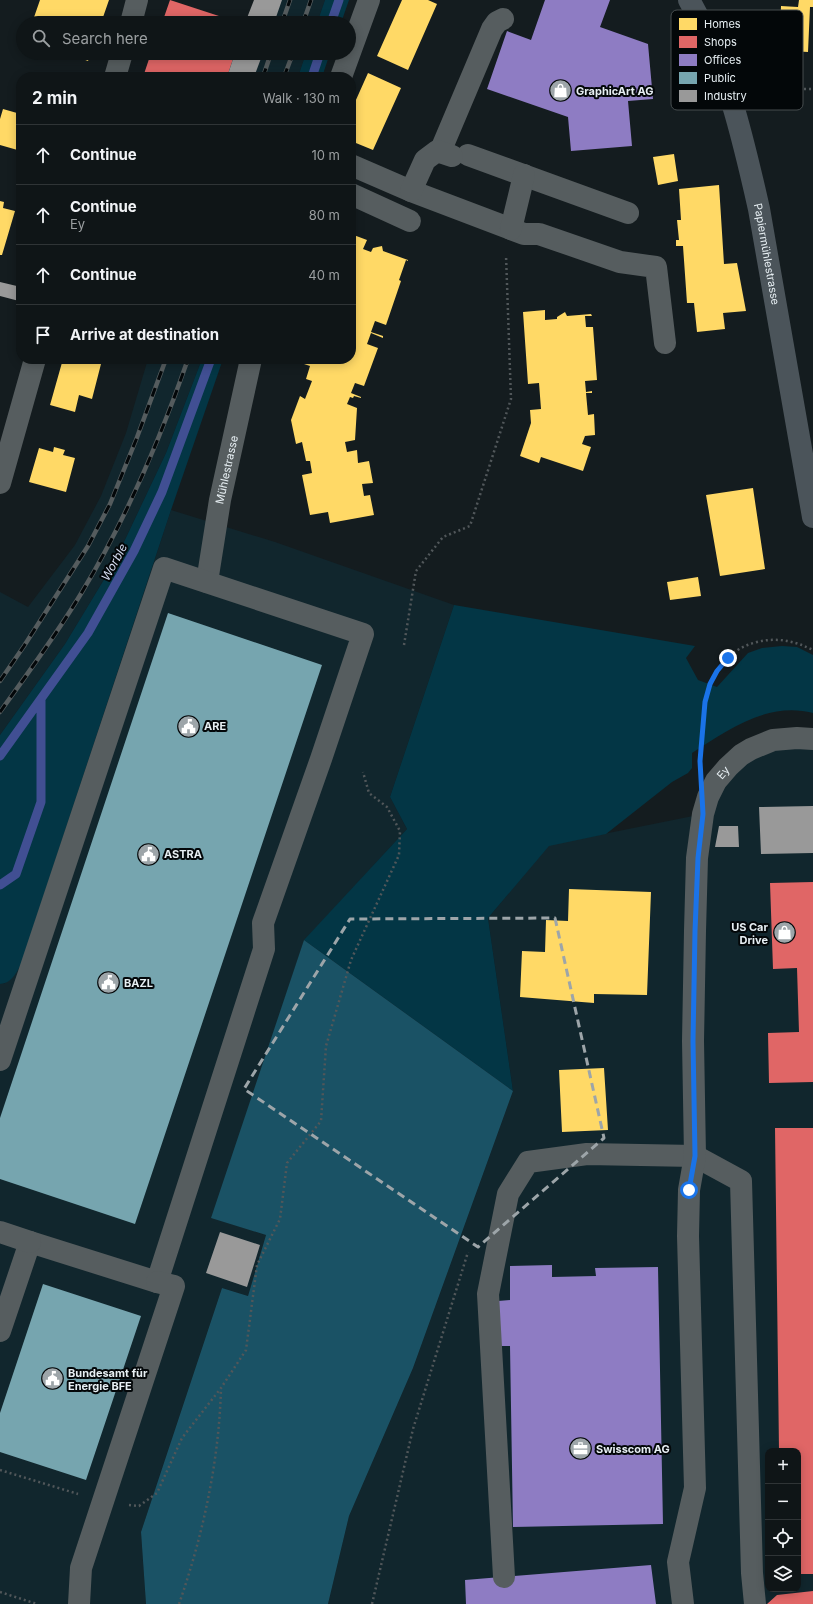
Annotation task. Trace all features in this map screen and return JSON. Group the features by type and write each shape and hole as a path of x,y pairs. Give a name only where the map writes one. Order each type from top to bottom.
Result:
{"main road":[{"name":"Papiermühlestrasse","path":"690,0 695,10"},
{"name":"Papiermühlestrasse","path":"735,110 742,133 759,209 807,491 813,517"}],"street":[{"path":"133,16 137,0"},
{"path":"356,36 369,0"},
{"path":"455,155 492,29 497,22 503,19"},
{"path":"116,72 120,60"},
{"path":"343,72 347,60"},
{"path":"411,191 425,160 437,151 524,174 628,213"},
{"path":"356,167 411,191 511,230 524,234 539,234 620,262 656,266 665,343"},
{"path":"511,230 524,174"},
{"path":"356,196 410,221"},
{"path":"0,483 34,364"},
{"name":"Mühlestrasse","path":"207,582 220,500 250,364"},
{"path":"0,1060 164,568 363,634 322,760 263,923 264,949 157,1282"},
{"name":"Ey","path":"683,1604 678,1562 695,1488 688,1236 689,1190 695,1156 693,1041 695,931 698,858 703,814 706,803 716,781 728,767 746,752 773,740 797,738 813,739"},
{"path":"504,1577 488,1294 508,1194 528,1162 587,1154 695,1156 741,1181 752,1573 755,1604"},
{"path":"0,1232 157,1282 174,1286 80,1568 79,1604"},
{"path":"0,1332 30,1242"}],"path":[{"path":"404,645 416,570 443,537 470,526 511,398 505,257 511,230"},
{"path":"700,761 705,702 710,684 717,671 728,658 735,652 750,644 776,640 793,642 813,650"},
{"path":"0,1470 102,1502 139,1506 157,1493 182,1438 221,1388 246,1350 257,1265 280,1219 287,1163 321,1121 326,1046 351,960 399,855 400,831 387,807 369,793 363,772"},
{"path":"372,1604 413,1429 469,1248"},
{"path":"179,1604 208,1505 221,1415 221,1388"},
{"path":"0,1592 37,1604"}],"highlighted area":[{"path":"555,918 604,1138 478,1247 244,1089 350,919"}],"shaded area":[{"path":"261,0 325,0 319,16 256,16"},
{"path":"325,0 349,0 343,16 319,16"},
{"path":"242,60 304,60 300,72 238,72"},
{"path":"304,60 328,60 324,72 300,72"},
{"path":"147,364 200,364 166,453 114,563 65,644 0,735 0,592 28,607 75,545 101,496 126,433"},
{"path":"200,364 221,364 171,510 21,964 10,980 0,984 0,735 65,644 114,563 166,453"},
{"path":"171,510 275,542 454,605 390,797 407,829 304,941 212,1218 266,1235 248,1296 222,1288 141,1532 146,1604 0,1604 0,984 4,984 21,964"},
{"path":"454,605 695,646 686,658 698,680 717,687 748,653 762,648 782,646 797,647 813,655 813,713 796,710 764,714 720,735 692,753 692,768 688,773 672,782 606,834 549,846 488,918 513,1091 304,940 407,829 390,797"},
{"path":"813,739 813,1604 328,1604 349,1516 413,1368 513,1091 488,918 549,845 703,814 741,755"},
{"path":"304,940 513,1091 413,1368 349,1516 328,1604 146,1604 141,1532 222,1288 248,1296 266,1235 211,1218"}],"building: Homes":[{"path":"40,0 109,0 103,16 34,16"},
{"path":"402,0 428,0 437,4 408,70 377,56"},
{"path":"799,0 813,0 813,7 810,7 808,52 803,52 803,10 781,10 781,6 798,7"},
{"path":"368,73 401,88 373,150 356,143 356,100"},
{"path":"3,109 16,113 16,150 0,145 0,119"},
{"path":"674,154 678,181 658,185 653,157"},
{"path":"719,185 724,264 737,263 746,311 723,313 725,329 697,332 694,303 687,303 683,246 676,246 676,240 679,240 677,220 681,220 679,189"},
{"path":"0,201 4,202 3,208 15,211 2,255 0,255"},
{"path":"356,236 367,240 363,249 371,252 373,248 382,246 383,251 408,260 406,260 399,280 401,281 386,325 375,321 371,332 383,336 383,338 371,333 367,344 378,348 364,386 355,383 351,393 361,398 354,396 353,398 350,397 347,404 357,408 355,440 345,442 347,452 357,450 358,463 369,461 373,483 362,484 364,496 370,495 374,515 330,523 328,512 310,515 302,475 312,473 310,461 306,461 302,442 296,444 291,420 300,396 305,399 312,381 306,379 310,366 304,364 356,364"},
{"path":"545,310 545,320 557,319 557,317 565,312 567,316 591,314 592,316 585,316 586,327 593,327 597,380 585,381 586,392 592,391 592,393 586,393 588,415 594,414 595,435 585,436 582,444 591,447 583,471 541,457 539,463 520,456 531,423 530,410 541,409 539,383 528,384 523,312"},
{"path":"62,364 101,364 92,399 79,395 75,412 50,405"},
{"path":"54,447 65,450 63,455 75,458 66,492 29,482 39,448 53,452"},
{"path":"753,488 765,569 720,576 706,495"},
{"path":"698,577 701,596 670,600 667,582"},
{"path":"569,889 651,892 647,995 594,994 594,1003 520,997 522,951 545,952 546,920 568,921"},
{"path":"604,1068 608,1130 562,1132 559,1070"}],"building: Shops":[{"path":"170,0 219,16 164,16"},
{"path":"149,60 233,60 229,72 145,72"},
{"path":"813,882 813,1082 769,1083 768,1033 799,1032 797,968 773,969 770,883"},
{"path":"775,1128 813,1128 813,1574 801,1574 801,1448 779,1448"},
{"path":"813,1591 813,1604 767,1604 777,1595"}],"building: Offices":[{"path":"545,0 610,0 600,27 648,44 653,99 628,101 632,146 571,151 568,117 487,89 507,31 531,40"},
{"path":"552,1265 552,1277 596,1276 595,1268 658,1267 663,1524 513,1527 510,1346 499,1346 498,1301 510,1300 510,1266"},
{"path":"651,1565 656,1604 466,1604 465,1580"}],"building: Public":[{"path":"168,613 322,665 135,1224 0,1179 0,1118"},
{"path":"43,1284 141,1316 86,1480 0,1452 0,1413"}],"building: Industry":[{"path":"254,0 282,0 276,16 248,16"},
{"path":"233,60 260,60 256,72 229,72"},
{"path":"0,282 16,286 16,300 0,296"},
{"path":"813,806 813,853 761,854 759,807"},
{"path":"719,826 738,826 739,847 715,847"},
{"path":"220,1232 260,1245 247,1287 206,1273"}],"waterway":[{"name":"Worble","path":"333,16 339,0"},
{"name":"Worble","path":"314,72 318,60"},
{"name":"Worble","path":"0,756 88,633 134,551 162,492 209,364"},
{"path":"0,885 16,874 41,802 41,699"}],"railway":[{"path":"284,16 290,0"},
{"path":"305,16 311,0"},
{"path":"265,72 269,60"},
{"path":"286,72 290,60"},
{"path":"0,681 88,546 110,504 164,364"},
{"path":"0,712 63,623 113,536 154,449 186,364"}],"place":[{"name":"GraphicArt AG","path":"561,91"},
{"name":"ARE","path":"189,726"},
{"name":"ASTRA","path":"149,854"},
{"name":"US Car Drive","path":"784,933"},
{"name":"BAZL","path":"109,983"},
{"name":"Bundesamt für Energie BFE","path":"52,1379"},
{"name":"Swisscom AG","path":"580,1449"}],"route":[{"path":"689,1190 695,1156 693,1041 695,931 698,858 703,814 700,761 705,702 710,684 717,671 728,658"}]}
